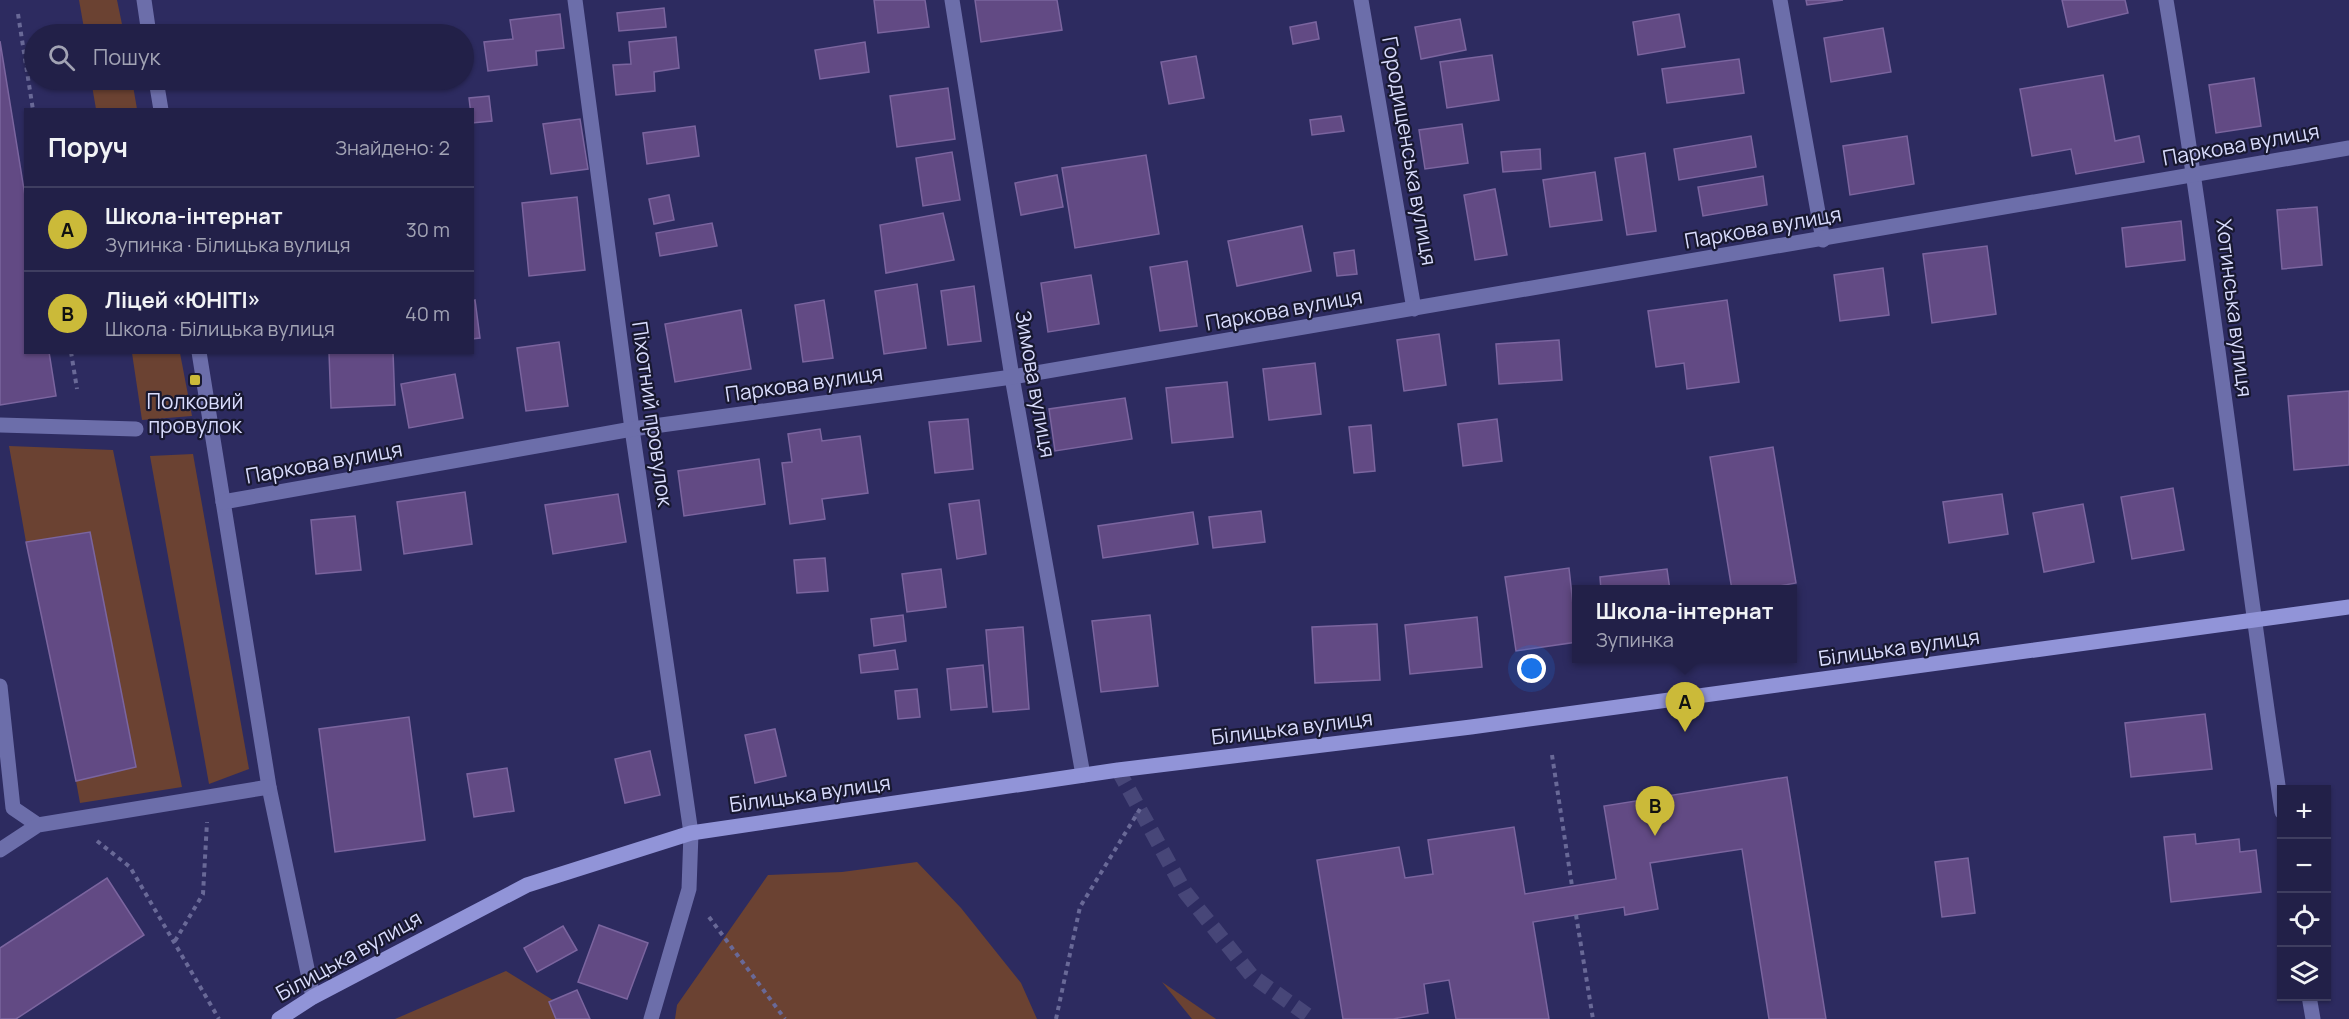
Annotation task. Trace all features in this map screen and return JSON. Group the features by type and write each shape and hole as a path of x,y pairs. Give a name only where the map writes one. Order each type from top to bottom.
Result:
{"main road":[{"name":"Білицька вулиця","path":"279,1019 313,997 527,885 692,833 1083,775 1471,727 2253,622 2349,607"}],"street":[{"path":"144,0 148,24"},
{"name":"Піхотний провулок","path":"575,0 632,429 692,833 689,890 651,1019"},
{"name":"Зимова вулиця","path":"952,0 1012,377 1083,775"},
{"name":"Городищенська вулиця","path":"1362,0 1414,309"},
{"path":"1780,0 1823,240"},
{"name":"Хотинська вулиця","path":"2166,0 2195,175 2253,622 2278,785"},
{"path":"158,90 161,108"},
{"name":"Паркова вулиця","path":"224,502 632,429 1012,377 1823,240 2349,148"},
{"path":"199,354 269,787 313,997"},
{"path":"0,425 136,429"},
{"path":"0,686 13,807 39,825"},
{"path":"0,850 39,825 269,787"},
{"path":"2310,1001 2313,1019"}],"path":[{"path":"18,14 24,57"},
{"path":"30,90 33,108"},
{"path":"71,354 77,389"},
{"path":"136,429 211,429"},
{"path":"1552,755 1572,886"},
{"path":"1056,1019 1080,907 1140,809"},
{"path":"175,941 203,894 208,818"},
{"path":"69,820 130,867 219,1019"},
{"path":"689,890 785,1019"},
{"path":"1576,915 1593,1019"}],"shaded area":[{"path":"79,0 117,0 122,24 83,24"},
{"path":"93,90 134,90 137,108 96,108"},
{"path":"132,354 180,354 192,416 142,420"},
{"path":"9,446 113,450 182,787 80,803 76,781 136,767 90,532 26,542"},
{"path":"193,454 249,769 209,784 150,456"},
{"path":"917,862 961,908 1021,983 1037,1019 675,1019 677,1005 768,875 842,872"},
{"path":"506,971 569,1010 569,1019 395,1019"},
{"path":"1162,982 1216,1019 1192,1019"}],"building":[{"path":"874,0 925,0 929,27 878,33"},
{"path":"975,0 1057,0 1062,30 981,42"},
{"path":"1806,0 1843,0 1807,5"},
{"path":"2062,0 2125,0 2128,13 2068,27"},
{"path":"664,8 666,27 619,31 617,13"},
{"path":"560,14 564,48 536,51 537,65 488,71 484,42 513,39 510,20"},
{"path":"1679,14 1685,47 1638,55 1633,22"},
{"path":"1460,19 1466,50 1421,59 1415,27"},
{"path":"1316,22 1319,39 1293,44 1290,27"},
{"path":"1883,28 1891,72 1831,82 1824,38"},
{"path":"676,37 679,68 654,72 655,91 616,95 613,65 631,64 629,42"},
{"path":"0,41 24,190 24,354 49,354 56,396 0,405"},
{"path":"865,42 869,72 820,79 815,50"},
{"path":"1492,55 1499,100 1447,108 1440,62"},
{"path":"1196,56 1204,98 1169,104 1161,62"},
{"path":"1739,59 1744,93 1667,103 1662,69"},
{"path":"2103,75 2115,141 2139,136 2144,162 2076,174 2071,149 2032,156 2020,89"},
{"path":"2254,78 2261,126 2216,133 2209,85"},
{"path":"948,88 955,139 897,147 890,96"},
{"path":"489,96 492,121 474,123 474,108 470,108 469,98"},
{"path":"1341,116 1344,131 1312,135 1310,120"},
{"path":"580,119 588,169 551,174 543,124"},
{"path":"1462,124 1468,163 1425,169 1419,130"},
{"path":"695,126 699,156 647,164 643,133"},
{"path":"1751,136 1756,167 1679,180 1674,149"},
{"path":"1907,136 1914,184 1850,195 1843,146"},
{"path":"1540,149 1541,169 1503,172 1501,152"},
{"path":"952,152 960,200 923,206 916,158"},
{"path":"1645,153 1656,231 1627,235 1615,158"},
{"path":"1146,155 1159,234 1075,248 1062,168"},
{"path":"1595,172 1602,220 1550,227 1543,180"},
{"path":"1057,175 1063,207 1021,215 1015,183"},
{"path":"1763,176 1767,205 1703,216 1698,187"},
{"path":"1495,189 1507,255 1475,260 1464,195"},
{"path":"669,195 674,220 654,224 649,199"},
{"path":"577,197 585,270 529,276 522,203"},
{"path":"2317,207 2322,265 2282,269 2277,210"},
{"path":"943,213 954,260 886,273 880,225"},
{"path":"2181,221 2185,260 2126,267 2122,228"},
{"path":"712,223 717,246 660,256 656,233"},
{"path":"1302,226 1311,271 1237,286 1228,241"},
{"path":"1987,246 1996,314 1932,323 1923,254"},
{"path":"1354,250 1357,274 1337,276 1334,253"},
{"path":"1187,261 1197,326 1160,331 1150,267"},
{"path":"1883,268 1889,315 1840,321 1834,275"},
{"path":"1091,275 1099,324 1048,332 1041,283"},
{"path":"917,284 926,348 884,354 875,291"},
{"path":"974,286 981,341 948,345 941,291"},
{"path":"474,300 480,338 474,339"},
{"path":"824,300 833,358 803,362 795,305"},
{"path":"1727,300 1739,382 1687,389 1684,363 1656,367 1648,311"},
{"path":"741,310 751,369 675,382 665,324"},
{"path":"1439,334 1446,385 1404,391 1397,340"},
{"path":"1559,340 1562,380 1499,384 1496,344"},
{"path":"559,342 568,406 526,411 517,348"},
{"path":"329,354 393,354 395,405 331,408"},
{"path":"1315,363 1321,414 1269,420 1263,369"},
{"path":"455,374 463,418 409,428 401,384"},
{"path":"1227,382 1233,437 1172,443 1166,388"},
{"path":"2349,391 2349,465 2294,470 2288,396"},
{"path":"1125,398 1132,439 1055,451 1049,409"},
{"path":"968,419 973,469 935,473 929,422"},
{"path":"1497,419 1502,461 1463,466 1458,424"},
{"path":"1371,425 1375,471 1354,473 1349,427"},
{"path":"820,429 822,441 860,436 868,493 822,499 825,519 790,524 782,463 792,462 788,434"},
{"path":"1773,447 1796,583 1731,585 1710,457"},
{"path":"759,459 765,504 684,516 678,471"},
{"path":"2173,488 2184,550 2132,559 2121,497"},
{"path":"465,492 472,544 404,554 397,502"},
{"path":"618,494 626,542 553,554 545,505"},
{"path":"2002,494 2008,534 1949,543 1943,502"},
{"path":"979,500 986,554 957,559 949,504"},
{"path":"2083,504 2094,562 2044,572 2033,513"},
{"path":"1261,511 1265,542 1213,548 1209,517"},
{"path":"1193,512 1198,544 1103,558 1098,526"},
{"path":"355,516 361,570 316,574 311,520"},
{"path":"90,532 136,767 76,781 26,542"},
{"path":"825,558 828,591 797,593 794,560"},
{"path":"1569,568 1572,596 1572,643 1516,651 1505,577"},
{"path":"941,569 946,607 907,612 902,574"},
{"path":"1667,569 1669,585 1601,585 1600,577"},
{"path":"903,615 906,641 874,646 871,619"},
{"path":"1150,615 1158,686 1101,692 1092,621"},
{"path":"1477,617 1482,667 1410,674 1405,625"},
{"path":"1377,624 1380,680 1315,683 1312,627"},
{"path":"1023,627 1029,709 993,712 986,630"},
{"path":"895,650 898,669 861,673 859,655"},
{"path":"983,665 987,707 951,710 947,669"},
{"path":"917,689 920,717 898,719 895,691"},
{"path":"2205,714 2212,769 2131,777 2125,723"},
{"path":"409,717 425,840 335,852 319,729"},
{"path":"775,729 786,776 755,783 745,735"},
{"path":"650,751 660,795 625,803 615,759"},
{"path":"507,768 514,811 474,817 467,774"},
{"path":"1787,777 1826,1019 1769,1019 1742,849 1650,863 1658,909 1625,915 1624,907 1533,922 1549,1019 1456,1019 1449,980 1424,984 1428,1013 1393,1019 1343,1019 1317,860 1399,847 1405,878 1433,874 1428,840 1514,827 1525,894 1616,879 1604,806"},
{"path":"2195,834 2196,844 2239,839 2240,852 2256,850 2261,892 2171,902 2164,837"},
{"path":"1968,858 1975,913 1942,917 1935,862"},
{"path":"107,878 144,935 16,1019 0,1019 0,948"},
{"path":"599,925 648,943 627,999 578,982"},
{"path":"563,926 577,950 537,972 524,948"},
{"path":"577,990 590,1019 556,1019 549,1002"}],"tunnel":[{"path":"1118,770 1185,892 1252,976 1313,1019"}],"place":[{"name":"Полковий провулок","path":"195,380"},
{"name":"Школа-інтернат","path":"1685,732"},
{"name":"Ліцей «ЮНІТІ»","path":"1655,836"}]}
